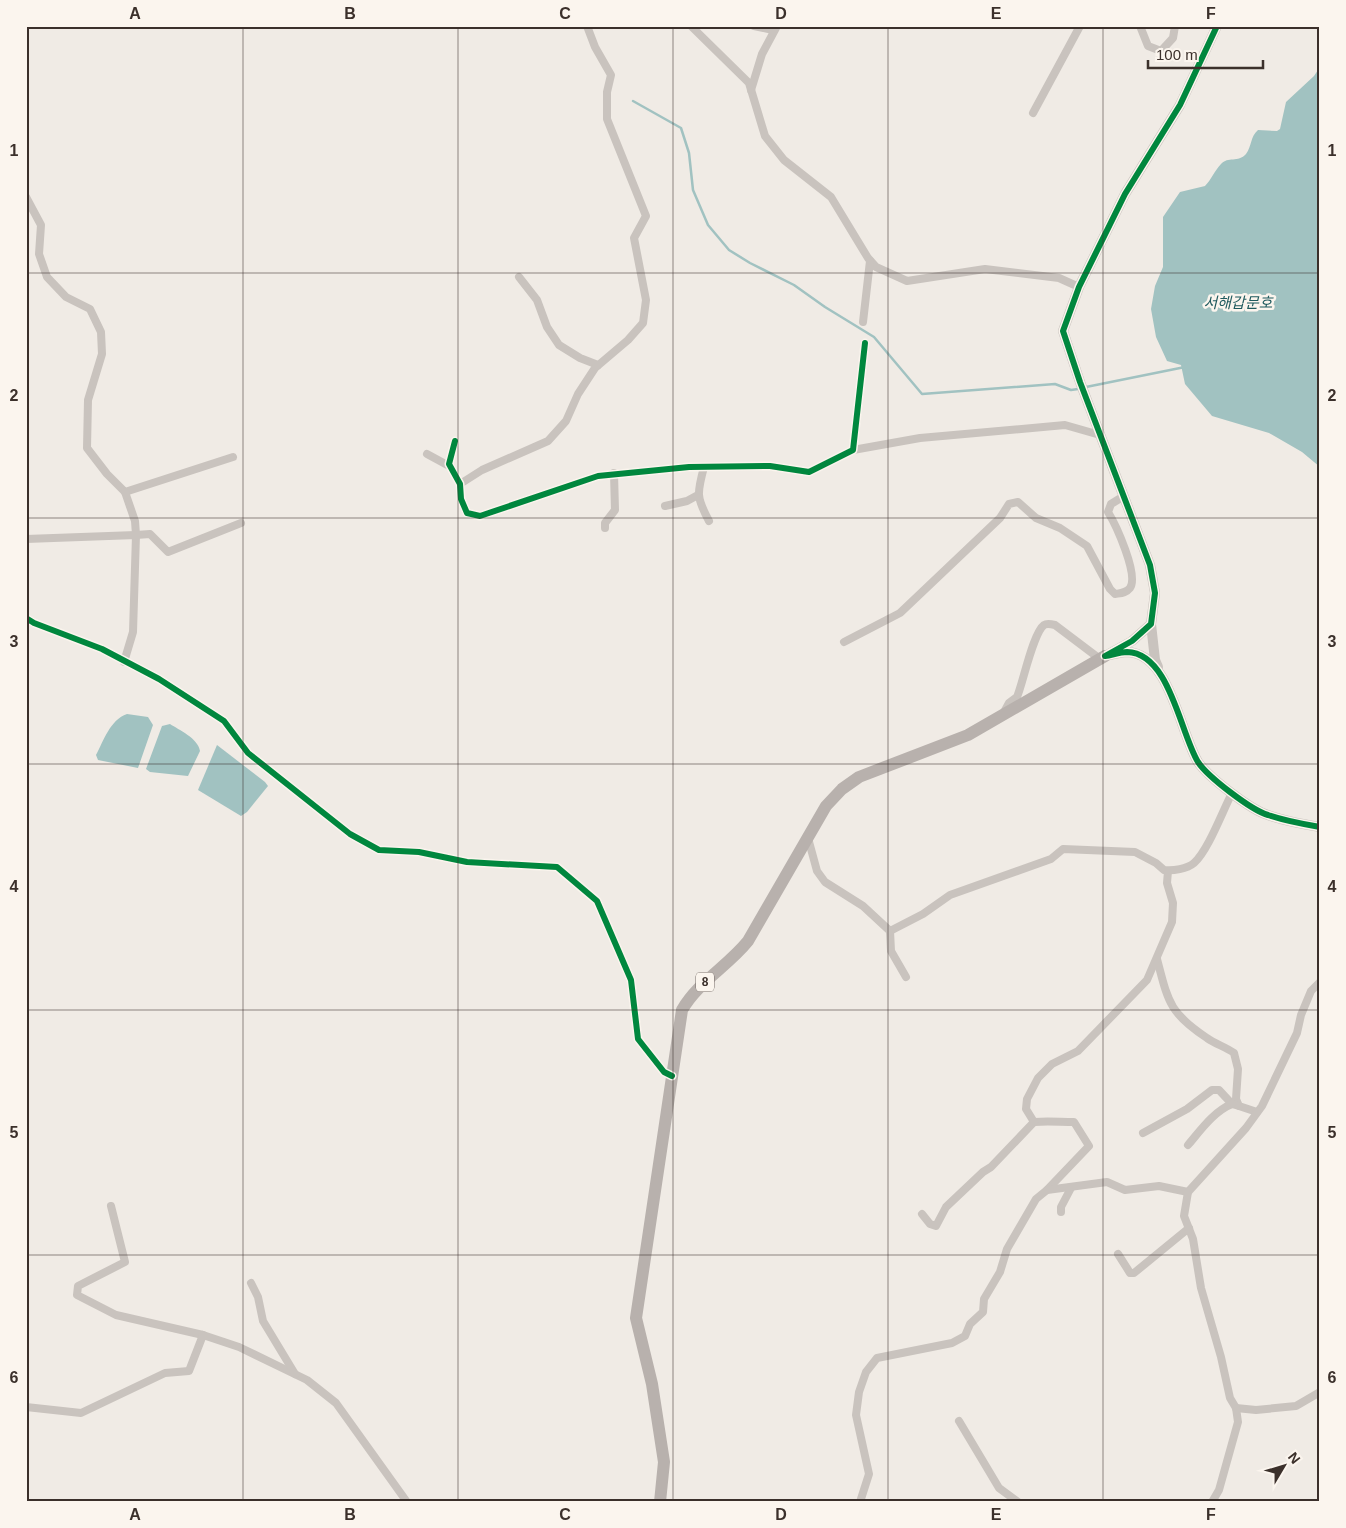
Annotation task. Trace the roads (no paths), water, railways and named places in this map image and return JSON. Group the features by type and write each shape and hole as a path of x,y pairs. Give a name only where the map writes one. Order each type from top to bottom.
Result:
{"main road":[{"name":"8","path":"660,1502 664,1462 652,1384 636,1318 682,1010 689,997 736,956 748,941 826,806 842,789 859,777 968,735 1102,657"}],"street":[{"path":"460,484 482,470 548,441 566,421 578,394 598,365 628,340 643,323 646,300 634,238 646,216 607,119 607,92 611,75 595,47 587,26"},
{"path":"691,26 749,83 765,136 784,160 831,197 870,261 876,267 907,281 985,269 1060,278 1079,287"},
{"path":"751,90 762,54 775,28 754,26"},
{"path":"1033,113 1080,26"},
{"path":"1140,26 1148,46 1161,51 1173,38 1175,26"},
{"path":"1217,26 1180,105 1126,194 1079,287 1063,331 1100,436 1150,565 1155,593 1151,624 1154,655 1198,763 1232,793 1265,815 1293,823 1320,827"},
{"path":"26,197 41,225 39,254 46,277 66,297 90,309 101,332 102,354 88,400 87,448 106,474 125,492 135,521 133,632 124,662"},
{"path":"864,322 870,261"},
{"path":"519,278 537,300 547,327 559,345 580,358 598,365"},
{"path":"853,450 865,343"},
{"path":"455,441 449,464 460,484 461,499 467,513 480,516 598,476 645,469 770,466 809,472 853,450 920,438 1065,425 1100,436"},
{"path":"427,454 451,466"},
{"path":"125,492 233,457"},
{"path":"704,467 698,495 709,521"},
{"path":"605,528 605,522 615,510 614,474"},
{"path":"665,506 688,501 698,495"},
{"path":"844,642 900,613 1000,518 1009,504 1018,502 1036,518 1077,538 1087,546 1110,589 1115,594 1126,592 1131,587 1132,578 1122,540 1108,512 1111,504 1124,496"},
{"path":"26,539 150,534 168,552 241,522"},
{"path":"26,618 34,624 102,649 159,679 224,721 248,752 350,834 379,850 419,852 467,862 557,867 597,901 631,980 638,1039 664,1072 672,1076"},
{"path":"1002,716 1009,703 1017,697 1036,637 1043,626 1048,624 1055,625 1102,657 1128,652 1138,655 1158,668"},
{"path":"1102,657 1132,641 1151,624"},
{"path":"890,931 923,914 950,895 1051,859 1063,849 1135,852 1168,870 1186,868 1198,859 1232,793"},
{"path":"808,838 817,871 826,882 862,906 890,931 892,951 906,977"},
{"path":"1034,1122 1026,1109 1026,1099 1038,1078 1052,1064 1078,1051 1141,988 1157,959 1172,922 1173,903 1167,883 1168,870"},
{"path":"1157,959 1167,999 1180,1018 1208,1039 1234,1053 1238,1069 1235,1105"},
{"path":"1212,1502 1219,1490 1238,1422 1236,1408 1230,1398 1221,1357 1201,1288 1199,1267 1184,1216 1188,1192 1246,1128 1257,1112 1293,1041 1311,991 1320,982"},
{"path":"1142,1132 1187,1109 1212,1090 1219,1090 1235,1105 1257,1112"},
{"path":"1188,1145 1225,1107 1235,1105"},
{"path":"860,1502 869,1474 856,1415 859,1392 866,1372 877,1358 952,1343 965,1336 970,1324 983,1312 984,1299 1000,1272 1007,1249 1036,1199 1089,1146 1074,1122 1059,1124 1048,1121 1034,1122 990,1168 983,1172 946,1207 936,1226 930,1224 922,1214"},
{"path":"1047,1190 1071,1188 1078,1184 1107,1182 1125,1190 1159,1186 1188,1192"},
{"path":"1061,1212 1061,1208 1071,1188"},
{"path":"111,1206 125,1262 78,1286 77,1295 116,1315 203,1335 239,1347 307,1380 336,1403 407,1502"},
{"path":"1118,1254 1130,1273 1134,1273 1189,1228"},
{"path":"251,1284 258,1297 263,1321 294,1374"},
{"path":"26,1408 80,1413 165,1373 189,1371 203,1335"},
{"path":"1236,1408 1256,1410 1296,1406 1320,1392"},
{"path":"959,1421 999,1488 1018,1502"}],"water":[{"name":"서해갑문호","path":"1320,67 1320,467 1302,452 1269,433 1212,416 1185,384 1181,365 1167,361 1156,337 1151,309 1155,286 1163,267 1163,217 1180,192 1205,186 1224,162 1243,157 1258,130 1277,131 1280,129 1286,102 1314,76"},
{"path":"127,714 148,717 153,725 138,768 98,760 96,755 112,726"},
{"path":"170,724 188,735 199,746 200,751 188,776 150,772 146,769 162,726"},
{"path":"217,745 268,786 247,812 241,816 198,790"}],"waterway":[{"path":"633,101 681,128 689,153 693,190 708,225 729,250 794,285 825,307 874,337 922,394 1055,384 1071,390 1078,389"},
{"path":"1086,387 1185,367"}]}
